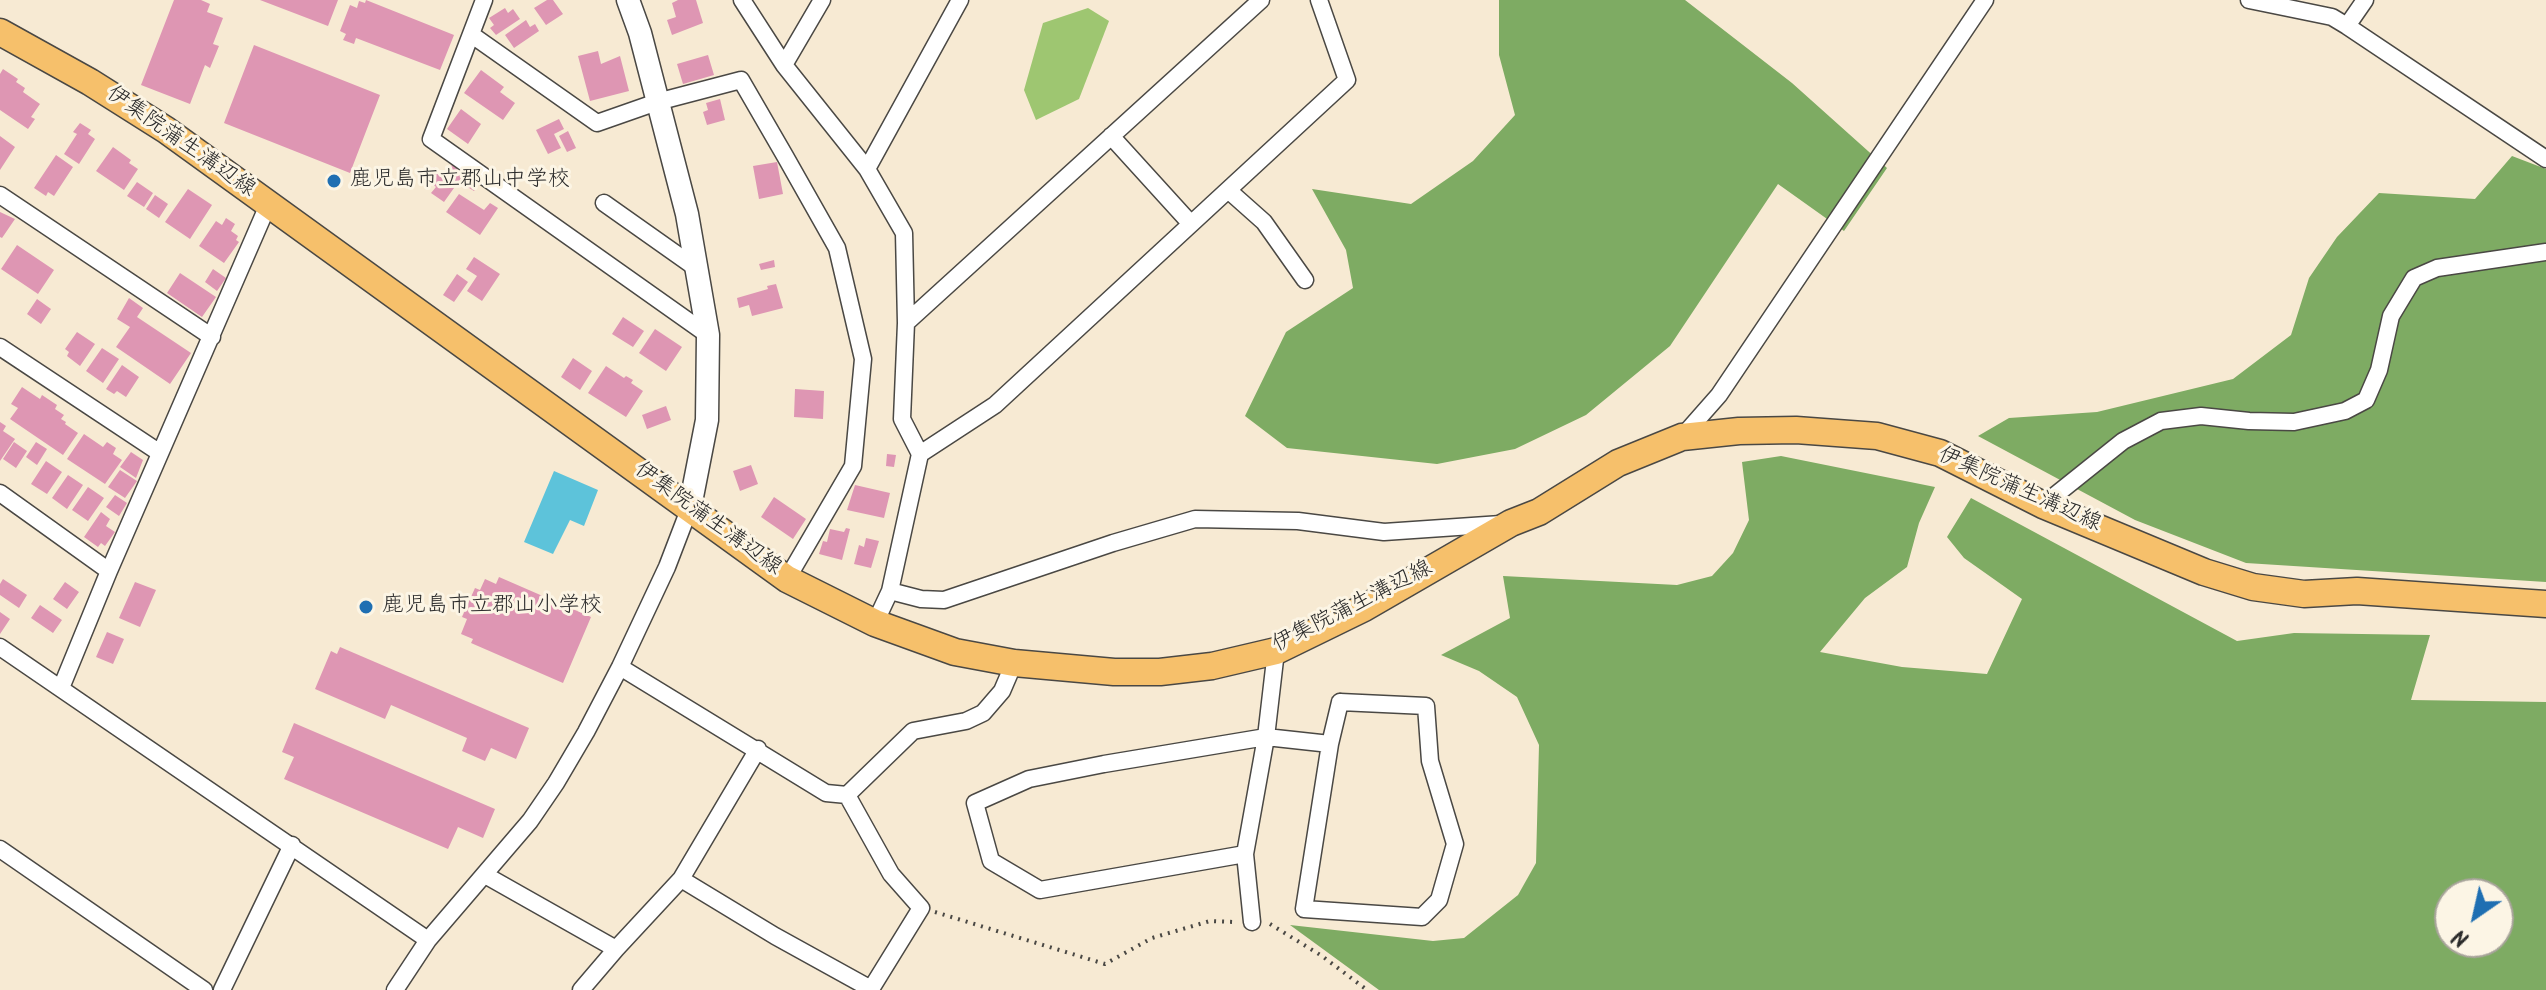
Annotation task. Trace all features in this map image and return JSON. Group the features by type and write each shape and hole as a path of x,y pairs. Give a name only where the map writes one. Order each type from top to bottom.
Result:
{"main road":[{"name":"伊集院蒲生溝辺線","path":"0,32 37,50 166,130 787,579 875,623 955,652 1014,663 1114,672 1160,672 1212,666 1276,651 1364,608 1511,523 1539,512 1618,463 1682,437 1739,431 1796,430 1877,436 1940,453 2043,505 2204,572 2253,587 2304,594 2357,591 2546,604"}],"street":[{"path":"484,0 431,139 708,335"},
{"path":"395,990 428,940 530,821 556,783 620,667 667,567 690,507 707,420 708,335 687,214 640,33 628,0"},
{"path":"742,0 784,65 867,169 904,233 906,323 902,419 920,454 890,591 875,623"},
{"path":"784,65 822,0"},
{"path":"867,169 960,0"},
{"path":"906,323 1261,0"},
{"path":"920,454 995,405 1347,80 1319,0"},
{"path":"1682,437 1719,395 1985,0"},
{"path":"2249,0 2332,17 2546,159"},
{"path":"2347,26 2365,0"},
{"path":"472,35 597,123 657,102 741,80 837,248 863,359 853,466 787,579"},
{"path":"1111,136 1191,224"},
{"path":"1228,190 1264,222 1305,280"},
{"path":"0,195 212,337"},
{"path":"604,203 696,268"},
{"path":"61,688 268,205"},
{"path":"2043,505 2123,441 2161,421 2201,416 2294,422 2345,411 2366,400 2379,370 2391,316 2414,278 2437,268 2546,252"},
{"path":"0,347 160,453"},
{"path":"0,493 109,571"},
{"path":"890,591 921,599 944,600 1195,519 1298,521 1384,532 1511,523"},
{"path":"0,647 428,940"},
{"path":"1252,922 1245,854 1266,737 1276,651"},
{"path":"620,667 826,793 847,795 913,731 966,721 983,713 1002,691 1014,663"},
{"path":"1340,702 1426,706 1430,761 1455,844 1439,900 1422,917 1304,909 1330,744 1340,702"},
{"path":"1245,854 1040,890 991,861 975,803 1029,779 1266,737 1330,744"},
{"path":"581,990 681,879 758,749"},
{"path":"681,879 871,989 921,908 891,874 847,795"},
{"path":"222,990 292,845"},
{"path":"0,849 204,990"},
{"path":"485,875 616,949"}],"path":[{"path":"921,908 1105,964 1152,938 1210,921 1266,921 1322,956 1367,990"}],"green space":[{"path":"1499,0 1685,0 1792,83 1887,168 1844,231 1778,184 1670,346 1586,415 1515,449 1437,464 1287,448 1245,416 1286,332 1353,288 1346,250 1312,189 1411,204 1473,161 1515,115 1499,55"},
{"path":"1088,8 1109,21 1079,99 1036,120 1024,90 1043,23"},
{"path":"2512,156 2546,169 2546,582 2246,563 2135,520 1978,436 2009,418 2097,412 2233,379 2291,335 2309,278 2337,237 2379,193 2475,199"},
{"path":"1781,456 1935,487 1919,523 1907,567 1865,598 1820,652 1902,667 1987,674 2022,599 1964,558 1947,537 1971,498 2237,641 2294,633 2430,635 2411,700 2546,702 2546,990 1379,990 1290,925 1433,941 1464,938 1518,895 1536,863 1539,745 1517,697 1479,671 1441,655 1510,618 1503,576 1677,585 1712,576 1733,553 1749,520 1742,462"}],"water":[{"path":"554,471 598,490 584,526 570,520 553,554 524,542"}],"building":[{"path":"174,0 201,0 210,4 207,12 223,18 213,44 219,46 210,68 205,65 190,104 141,85"},
{"path":"260,0 338,0 328,26"},
{"path":"366,0 454,35 440,70 356,38 354,44 343,40 346,34 340,31 350,5 357,8 359,1 365,3"},
{"path":"553,0 563,14 546,25 534,8"},
{"path":"696,0 703,23 672,35 667,20 676,17 672,3"},
{"path":"505,8 508,13 513,9 520,19 496,35 490,28 494,25 489,18"},
{"path":"526,20 530,27 535,24 539,31 514,48 505,35"},
{"path":"254,45 380,95 350,173 224,123"},
{"path":"598,51 601,64 620,56 629,91 590,101 578,56"},
{"path":"708,55 714,75 683,84 677,64"},
{"path":"3,69 18,79 16,82 25,88 23,92 40,104 31,117 35,119 28,129 0,110 0,74"},
{"path":"481,70 504,87 500,92 515,103 503,120 464,93"},
{"path":"720,99 725,120 707,125 703,112 708,110 706,103"},
{"path":"461,109 481,124 468,144 447,129"},
{"path":"559,119 564,129 554,134 561,148 548,154 536,130"},
{"path":"80,123 91,130 88,134 95,139 79,164 64,154"},
{"path":"568,131 576,148 567,152 559,136"},
{"path":"0,136 15,147 0,170"},
{"path":"113,147 138,169 124,190 96,171"},
{"path":"56,155 73,167 54,196 48,192 46,196 34,188"},
{"path":"777,162 783,194 759,199 753,166"},
{"path":"452,165 464,174 444,202 431,193 436,187 426,178 434,167 445,175"},
{"path":"466,176 478,184 474,191 461,183"},
{"path":"137,182 153,193 144,207 127,196"},
{"path":"188,189 212,205 190,239 165,222"},
{"path":"459,194 484,210 490,203 498,208 480,235 446,212"},
{"path":"155,195 168,204 159,218 146,209"},
{"path":"0,212 15,219 2,238 0,237"},
{"path":"226,218 235,224 231,231 238,236 236,240 239,242 224,263 199,246 216,221 222,225"},
{"path":"17,245 54,270 38,294 1,269"},
{"path":"474,257 500,274 482,301 467,291 477,276 466,269"},
{"path":"774,260 775,267 761,270 759,264"},
{"path":"213,269 226,278 217,291 205,282"},
{"path":"180,273 216,297 202,317 167,293"},
{"path":"457,274 468,282 454,302 443,295"},
{"path":"776,284 783,308 752,316 749,305 739,308 737,298"},
{"path":"129,298 143,308 137,317 191,353 170,384 116,347 130,327 117,319"},
{"path":"37,299 51,309 41,324 27,314"},
{"path":"623,317 644,331 633,347 612,334"},
{"path":"655,329 682,347 666,371 639,353"},
{"path":"77,332 95,344 80,366 67,356 69,352 65,349"},
{"path":"102,348 119,359 103,383 86,371"},
{"path":"573,358 592,371 580,390 561,377"},
{"path":"122,365 139,377 126,397 106,389"},
{"path":"606,366 633,380 631,383 643,391 626,417 588,393"},
{"path":"22,387 40,399 42,395 57,405 55,409 64,415 61,419 78,433 63,455 10,419 18,408 11,404"},
{"path":"795,389 824,391 823,419 794,417"},
{"path":"666,406 671,420 647,429 642,415"},
{"path":"0,422 6,426 3,431 15,439 0,461"},
{"path":"84,434 103,447 107,442 116,448 113,454 122,460 105,484 67,459"},
{"path":"14,442 27,451 16,468 3,459"},
{"path":"36,442 47,449 37,465 26,457"},
{"path":"131,452 143,460 136,478 120,467"},
{"path":"887,454 896,455 894,467 886,466"},
{"path":"46,461 62,472 47,494 31,484"},
{"path":"751,465 758,484 740,491 733,471"},
{"path":"120,470 137,481 125,498 108,487"},
{"path":"68,475 83,485 67,509 52,498"},
{"path":"855,485 890,493 884,518 847,510"},
{"path":"88,487 104,498 88,521 72,510"},
{"path":"115,495 127,503 119,516 106,507"},
{"path":"774,497 806,519 793,539 761,517"},
{"path":"101,512 110,519 106,526 115,532 105,546 101,543 98,547 84,537"},
{"path":"846,528 850,529 842,560 819,554 823,541 827,542 830,529 844,532"},
{"path":"866,538 879,541 871,568 854,564 859,545 864,547"},
{"path":"499,577 591,617 563,683 471,643 473,639 461,634 467,619 462,617 475,588 480,590 485,579 496,584"},
{"path":"3,579 27,595 19,608 0,595"},
{"path":"65,582 79,592 67,609 53,599"},
{"path":"135,582 156,590 140,627 119,618"},
{"path":"40,605 62,620 53,633 31,618"},
{"path":"0,612 10,619 0,634"},
{"path":"107,632 124,639 113,664 96,657"},
{"path":"340,647 529,728 516,759 491,748 485,761 462,751 467,738 391,705 385,719 315,689 331,651 337,654"},
{"path":"294,723 495,809 483,838 458,827 448,849 284,779 294,757 282,752"}],"place":[{"name":"鹿児島市立郡山中学校","path":"334,181"},
{"name":"鹿児島市立郡山小学校","path":"366,607"}]}
